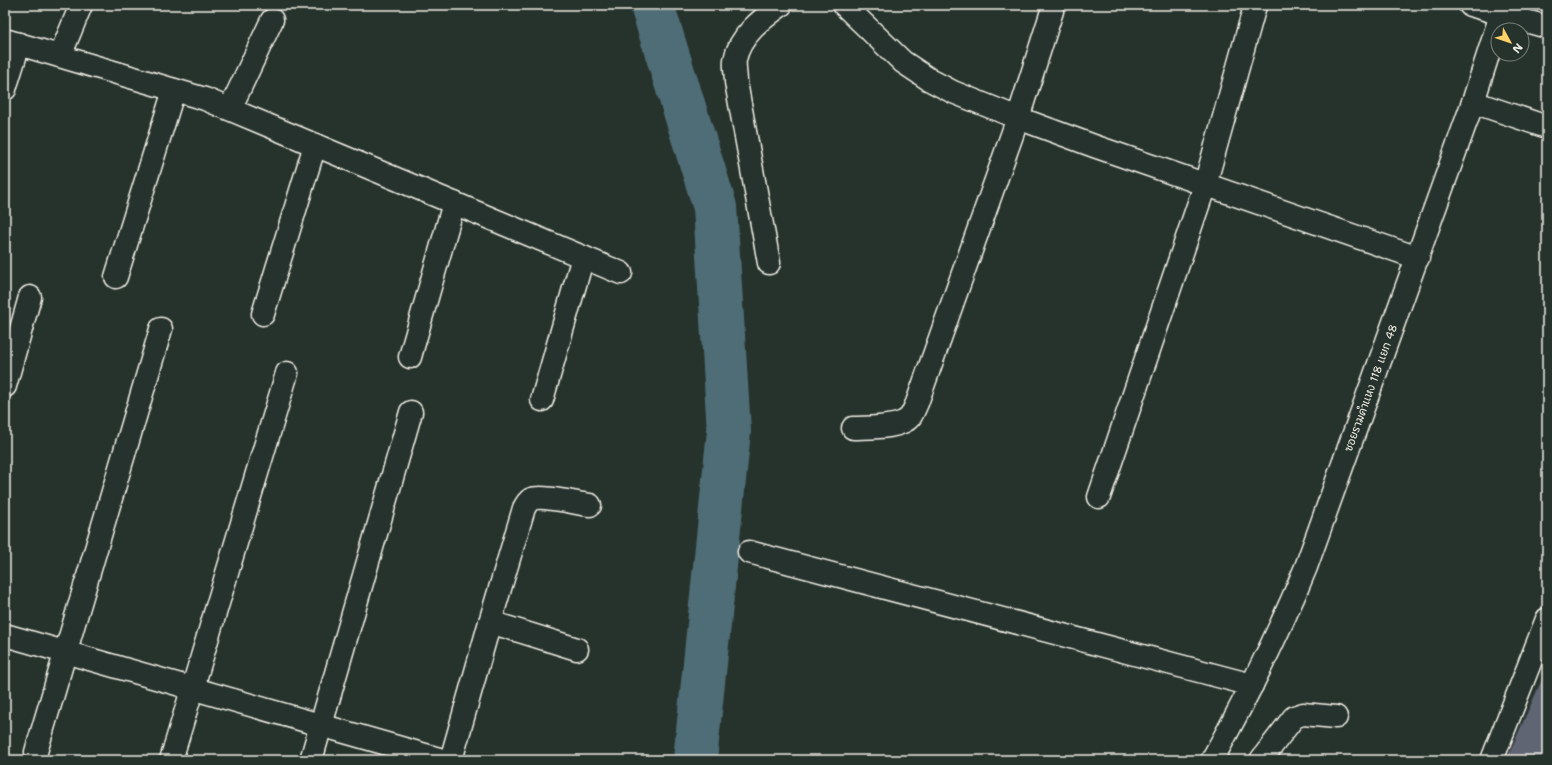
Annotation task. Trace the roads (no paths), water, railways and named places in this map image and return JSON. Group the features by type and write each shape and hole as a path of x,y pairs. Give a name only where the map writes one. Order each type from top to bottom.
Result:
{"street":[{"path":"60,56 81,5"},
{"path":"769,263 736,82 735,60 741,44 752,29 781,5"},
{"path":"844,5 903,62 930,80 953,92 1018,118 1205,185 1418,258"},
{"path":"1470,5 1503,9 1547,27"},
{"path":"1098,497 1205,185 1255,6"},
{"name":"ซอยรามคำแหง 118 แยก 48","path":"1212,760 1284,622 1306,567 1418,258 1473,102 1503,9"},
{"path":"853,428 893,425 903,422 910,417 917,403 1018,118 1052,11"},
{"path":"230,109 272,20"},
{"path":"5,89 12,42 205,99 621,273"},
{"path":"116,277 174,90"},
{"path":"1473,102 1547,127"},
{"path":"262,314 315,145"},
{"path":"410,357 454,203"},
{"path":"542,400 583,257"},
{"path":"5,386 30,297"},
{"path":"36,752 161,329"},
{"path":"171,760 287,373"},
{"path":"311,760 411,412"},
{"path":"451,760 490,622 522,514 527,503 532,498 542,498 590,505"},
{"path":"749,552 1252,685"},
{"path":"1492,760 1547,619"},
{"path":"490,622 577,649"},
{"path":"5,635 443,760"},
{"path":"1261,760 1294,717 1303,714 1336,717"}],"waterway":[{"path":"652,5 715,207 729,431 695,760"}]}
